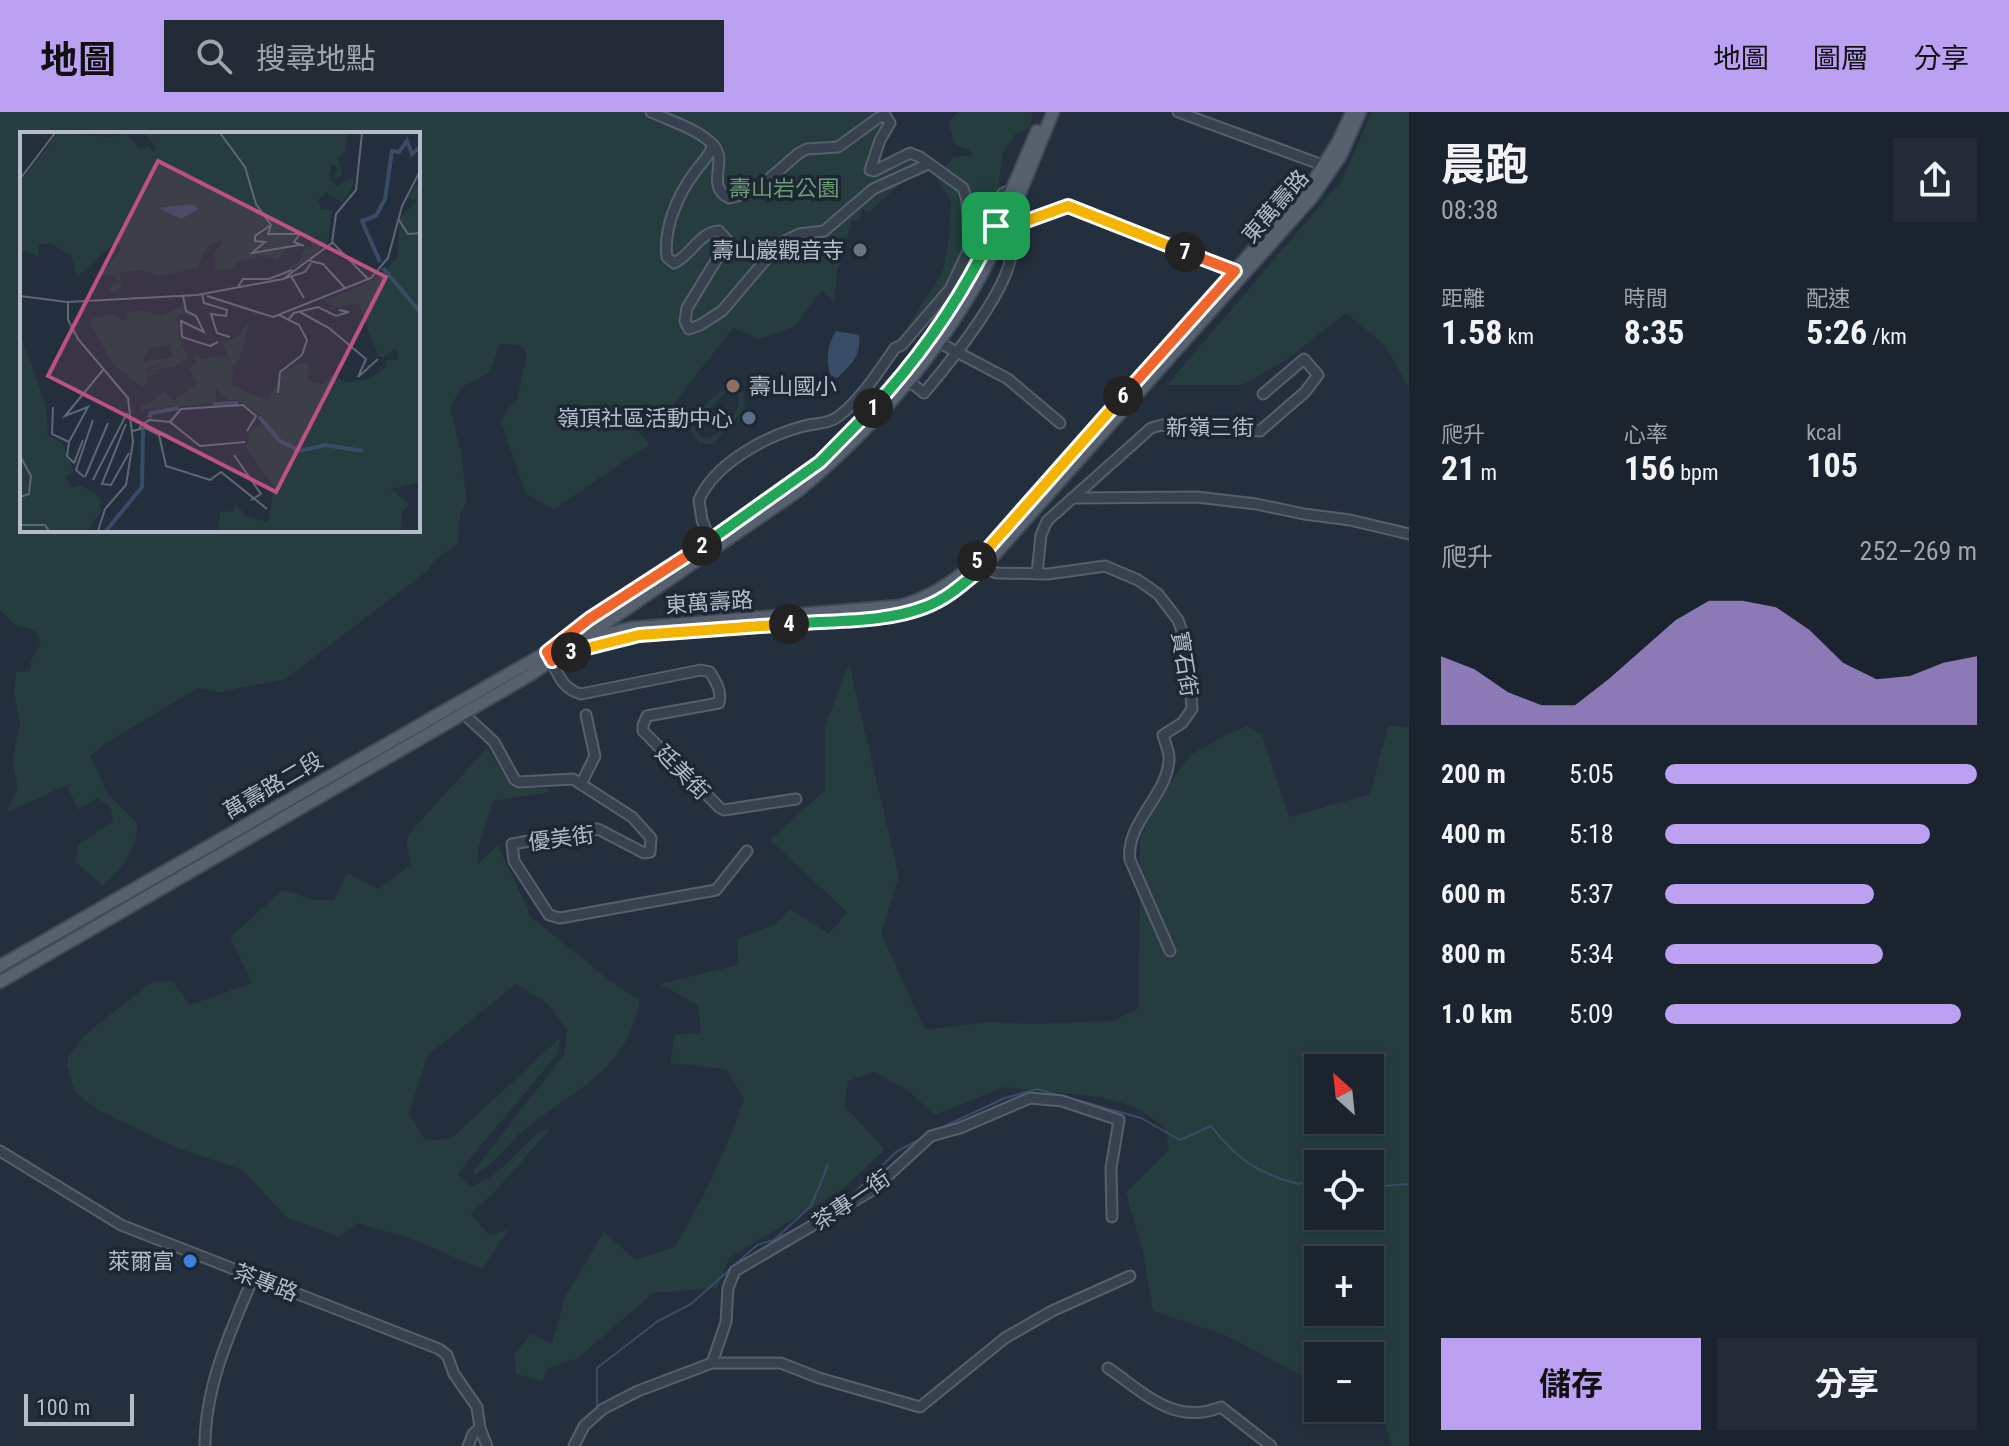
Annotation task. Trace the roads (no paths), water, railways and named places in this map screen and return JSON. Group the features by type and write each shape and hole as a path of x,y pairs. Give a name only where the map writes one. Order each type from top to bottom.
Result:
{"main road":[{"path":"572,640 589,619 798,491 825,469 909,381 961,310 1000,228 1045,112"},
{"path":"1015,192 1053,112"},
{"name":"東萬壽路","path":"552,657 639,635 905,613 928,606 956,590 1313,196 1352,112"},
{"name":"東萬壽路","path":"572,640 625,629 900,606 934,593 978,566 1328,167 1350,136 1360,112"},
{"path":"572,640 615,614 712,545 820,462 902,373 953,304 1000,228"},
{"path":"615,614 625,629"},
{"name":"萬壽路二段","path":"0,982 463,713 552,657 572,640"},
{"name":"萬壽路二段","path":"0,966 552,657"}],"street":[{"path":"651,112 687,128 713,145 718,154 717,185 721,193 729,198 754,192 799,153 807,149 838,147 882,116 888,117 890,123 880,140 870,170 874,171 910,153 956,181 966,195 969,249"},
{"path":"1178,112 1328,167"},
{"path":"713,145 712,151 679,197 666,245 668,261 674,263 682,260 709,232 719,231 727,238 724,251 687,308 685,321 689,329 722,311 779,244 799,234 824,231 873,189 928,164"},
{"path":"712,545 702,520 699,500 714,477 747,450 802,426 830,421 839,416 895,348 902,345 945,295 1003,193 1015,192"},
{"path":"909,381 924,393 957,354 999,290 1011,250 1000,228 1068,206 1235,271"},
{"path":"938,342 1008,379 1060,423"},
{"name":"新嶺三街","path":"1037,574 1043,528 1151,428 1162,425 1260,431 1305,392 1318,375 1304,359 1263,394"},
{"path":"1072,498 1197,497 1350,520 1409,534"},
{"name":"寶石街","path":"978,566 997,573 1037,574 1096,566 1114,569 1158,594 1178,620 1188,649 1192,709 1182,723 1163,735 1169,759 1163,779 1128,845 1130,860 1170,951"},
{"name":"廷美街","path":"552,657 568,689 581,694 701,670 710,672 721,696 719,703 647,716 643,731 720,808 796,799"},
{"name":"優美街","path":"463,713 494,742 515,780 573,779 632,817 646,830 652,845 650,852 637,851 598,829 512,844 514,861 549,915 560,918 716,890 747,851"},
{"path":"581,784 595,756 586,715"},
{"name":"茶專一街","path":"712,1363 726,1322 728,1288 735,1271 871,1191 931,1136 960,1128 1030,1098 1062,1101 1119,1120 1111,1168 1112,1217"},
{"name":"茶專路","path":"0,1151 121,1225 439,1349 447,1355 454,1374 477,1407 487,1446"},
{"path":"574,1446 584,1426 603,1409 638,1391 712,1363 781,1363 819,1378 920,1407 1005,1338 1052,1311 1130,1276"},
{"path":"205,1446 205,1424 218,1360 253,1278"},
{"path":"1108,1368 1170,1411 1205,1414 1221,1407 1271,1446"},
{"path":"468,1446 473,1434 480,1428"}],"water":[{"path":"836,331 859,335 859,349 854,359 837,378 830,375 828,357"}],"waterway":[{"path":"934,1131 1005,1098 1037,1089 1141,1118 1180,1140 1211,1126 1249,1164 1299,1184 1304,1182"},
{"path":"847,1200 896,1152 922,1138"},
{"path":"597,1405 597,1368 658,1321 691,1304 757,1245 774,1240 811,1206 828,1165"},
{"path":"1384,1186 1409,1184"},
{"path":"774,1240 811,1221"}],"place":[{"name":"壽山巖觀音寺","path":"860,250"},
{"name":"壽山國小","path":"733,386"},
{"name":"嶺頂社區活動中心","path":"749,418"},
{"name":"萊爾富","path":"190,1261"}],"park label":[{"name":"壽山岩公園","path":"784,188"}]}
